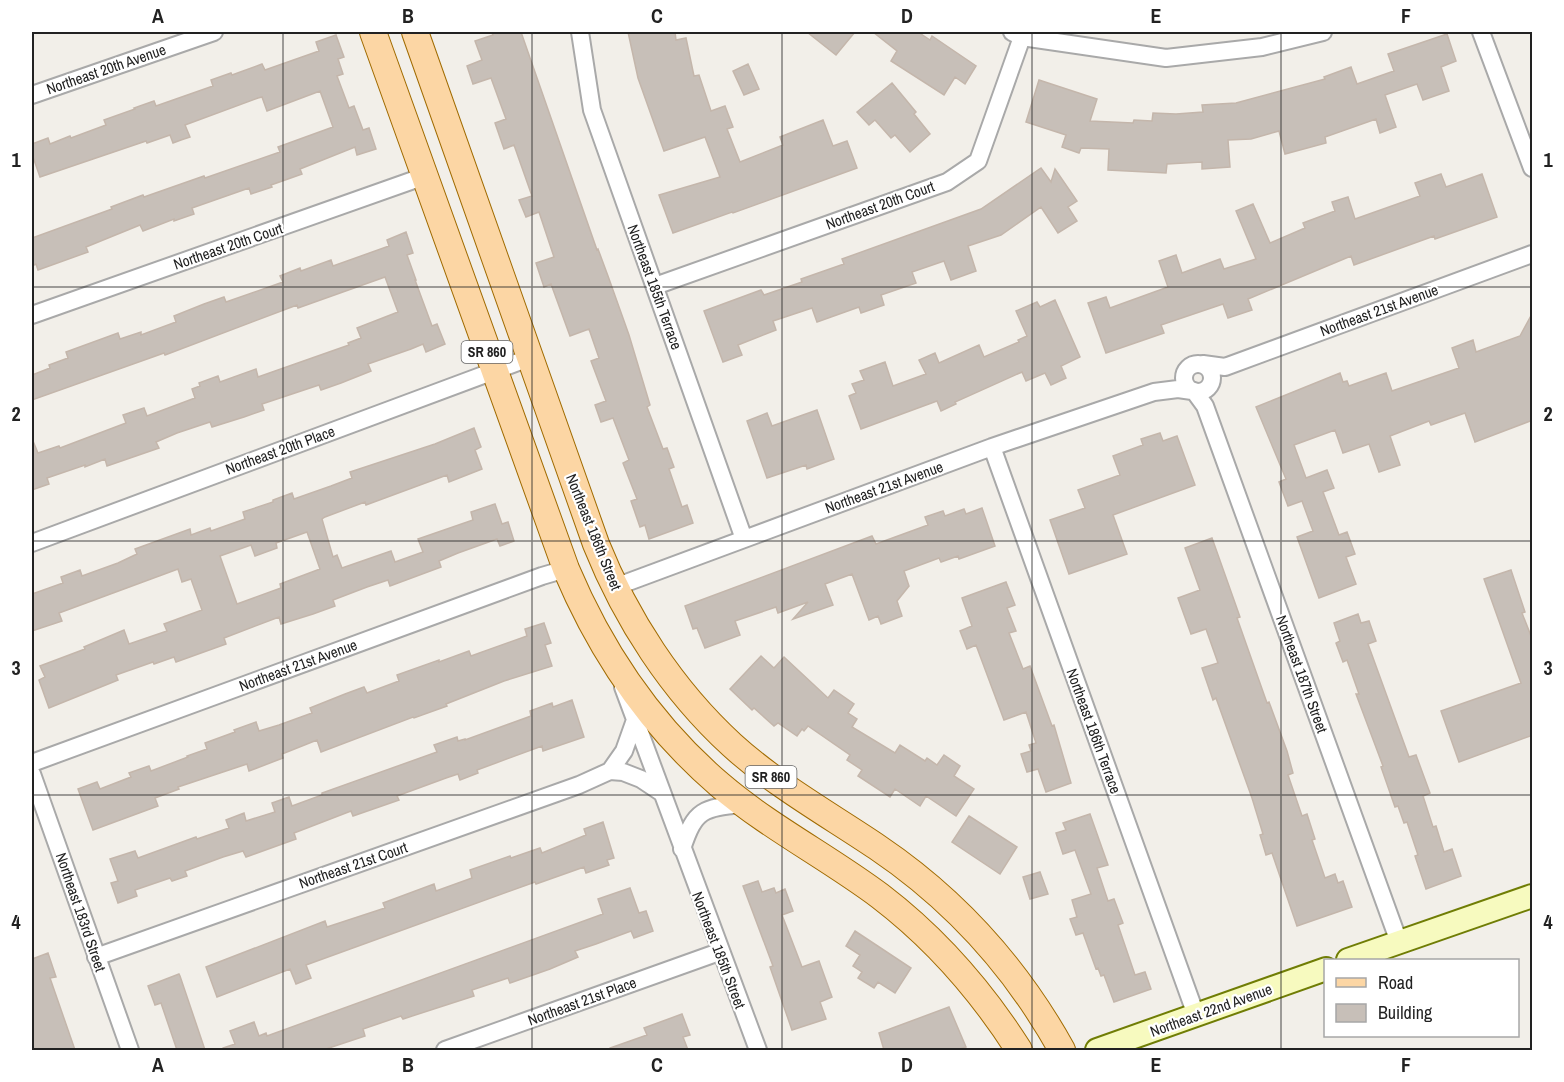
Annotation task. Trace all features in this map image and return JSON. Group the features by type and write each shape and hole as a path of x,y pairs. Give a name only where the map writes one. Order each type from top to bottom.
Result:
{"main road":[{"name":"SR 860","path":"373,32 549,525 588,619 616,667 656,721 700,767 743,804 879,895 931,941 964,976 1019,1050"},
{"name":"Northeast 186th Street","path":"415,32 596,544 615,587 653,652 683,694 714,729 773,779 886,854 942,898 999,957 1039,1012 1062,1050"},
{"path":"549,525 585,566 615,587"}],"street":[{"name":"Northeast 20th Avenue","path":"32,94 214,32"},
{"name":"Northeast 185th Terrace","path":"580,32 592,111 744,539"},
{"path":"1017,34 1166,58 1262,47 1323,32"},
{"path":"1481,32 1533,168"},
{"name":"Northeast 20th Court","path":"655,286 947,182 978,161 1017,34"},
{"name":"Northeast 20th Court","path":"32,315 425,176"},
{"name":"Northeast 21st Avenue","path":"615,587 992,447 1154,392 1201,388 1225,367 1533,254"},
{"name":"Northeast 20th Place","path":"32,543 529,358"},
{"path":"1193,364 1203,364 1211,374 1201,388 1185,384 1186,370 1193,364"},
{"name":"Northeast 21st Avenue","path":"1203,364 1225,367"},
{"name":"Northeast 21st Avenue","path":"1154,392 1186,370"},
{"name":"Northeast 187th Street","path":"1201,388 1204,406 1400,942"},
{"name":"Northeast 186th Terrace","path":"992,447 1196,1015"},
{"name":"Northeast 21st Avenue","path":"32,763 566,569"},
{"name":"Northeast 185th Street","path":"616,667 758,1050"},
{"path":"635,720 624,752 610,771 632,774 662,793"},
{"name":"Northeast 21st Court","path":"96,957 579,785 610,771"},
{"name":"Northeast 183rd Street","path":"32,774 36,802 130,1050"},
{"path":"682,849 688,829 697,816 718,806 743,804"},
{"path":"1351,959 1533,896"},
{"name":"Northeast 21st Place","path":"445,1050 720,952"},
{"name":"Northeast 22nd Avenue","path":"1097,1050 1324,970"}],"building":[{"path":"492,32 521,32 629,335 650,405 647,407 663,449 667,448 674,467 669,469 682,507 687,505 693,523 649,539 645,525 640,527 631,501 637,499 623,463 629,460 613,418 601,422 595,405 606,401 591,361 599,358 589,329 570,336 551,284 544,287 536,263 554,257 539,212 526,217 519,200 532,196 514,145 504,149 495,123 506,119 491,78 473,84 467,66 482,60 475,41 493,35"},
{"path":"628,32 675,32 676,40 686,38 694,76 699,75 711,111 725,106 733,127 727,129 740,162 783,145 780,137 823,120 833,146 847,141 857,168 673,233 659,195 720,177 705,137 664,151 638,78"},
{"path":"807,32 855,32 836,55"},
{"path":"873,32 918,32 930,40 932,36 976,66 965,84 955,77 944,95 891,61 897,51"},
{"path":"1447,34 1456,61 1441,67 1449,91 1423,100 1417,84 1385,95 1396,127 1380,133 1376,119 1325,137 1326,143 1285,154 1279,131 1251,139 1228,140 1230,167 1202,169 1202,162 1167,164 1166,173 1108,170 1109,149 1081,148 1079,153 1062,147 1066,135 1026,122 1039,80 1097,99 1090,121 1133,123 1134,120 1152,121 1153,113 1203,112 1202,105 1236,103 1325,79 1324,77 1351,67 1357,84 1394,71 1388,54"},
{"path":"336,35 344,57 338,59 343,74 337,76 349,108 354,106 363,130 369,128 376,149 357,155 355,147 300,169 302,174 271,185 272,187 251,194 249,188 192,208 194,214 143,231 140,225 86,247 88,252 38,270 36,264 32,266 32,238 112,209 111,207 143,195 144,197 204,176 205,178 280,152 278,147 333,127 320,91 267,111 262,97 258,98 185,125 190,137 173,143 170,135 147,143 146,141 40,177 32,154 32,144 48,138 50,144 70,136 71,138 106,125 104,120 134,108 154,101 156,106 213,86 211,80 262,64 265,70 319,51 316,42"},
{"path":"748,64 759,89 744,95 733,71"},
{"path":"892,83 916,112 914,114 930,134 910,152 895,135 891,138 875,120 869,125 857,112"},
{"path":"1041,168 1051,182 1055,169 1077,201 1068,207 1077,221 1058,233 1041,207 1001,235 968,246 976,271 951,280 944,261 912,272 916,283 881,295 884,305 861,313 859,307 817,322 812,308 773,321 776,330 738,345 742,355 723,362 704,311 761,290 764,295 802,282 801,279 844,264 842,259 981,209"},
{"path":"1441,174 1446,187 1482,174 1497,217 1435,239 1434,236 1354,265 1351,256 1248,299 1252,310 1228,318 1223,304 1161,325 1164,333 1106,353 1088,303 1106,297 1110,308 1168,287 1159,261 1176,255 1182,273 1220,259 1224,269 1256,259 1236,211 1253,204 1270,243 1305,228 1303,223 1335,211 1332,202 1348,197 1355,219 1420,196 1415,183"},
{"path":"406,232 413,253 407,255 415,280 432,326 437,324 445,344 426,352 423,344 368,364 371,371 341,383 321,390 319,385 262,404 264,410 244,417 212,427 210,422 177,433 156,442 159,448 107,466 105,459 47,478 49,484 32,490 33,441 38,453 59,446 60,448 126,423 123,415 144,408 147,416 195,398 192,389 200,386 199,383 218,376 220,382 256,369 258,377 349,345 348,343 361,338 357,328 398,312 385,277 298,308 297,305 165,355 164,353 32,400 32,375 68,358 66,352 118,333 120,339 141,332 141,335 176,322 174,316 204,304 224,297 226,302 283,282 280,276 300,268 301,271 331,260 333,266 389,246 387,240"},
{"path":"1055,300 1080,357 1061,366 1066,378 1051,385 1045,373 1026,381 1022,372 955,402 956,404 941,411 937,401 861,429 849,396 856,393 852,384 864,380 860,371 885,362 893,386 926,374 919,360 935,353 939,363 979,345 984,357 1019,342 1018,340 1027,336 1016,311 1037,302 1040,307"},
{"path":"1533,312 1533,420 1475,442 1465,413 1431,425 1429,421 1390,436 1400,465 1379,472 1369,444 1343,453 1335,430 1294,445 1306,478 1327,470 1334,488 1323,492 1339,535 1347,532 1355,554 1346,557 1356,584 1319,598 1297,537 1313,531 1302,501 1288,506 1279,482 1286,479 1256,407 1340,373 1343,382 1347,381 1349,386 1386,373 1392,391 1459,368 1452,348 1473,340 1476,352 1520,336"},
{"path":"817,410 834,459 807,469 806,465 767,478 747,421 767,413 772,426"},
{"path":"474,428 481,447 475,450 482,469 449,482 447,475 366,505 365,502 325,517 322,519 333,557 337,555 342,568 391,551 395,562 423,552 418,539 473,520 471,512 495,504 502,524 508,522 514,541 500,546 497,539 439,561 441,567 390,586 388,580 333,600 335,606 313,614 281,624 279,617 224,638 226,644 176,662 174,657 116,675 118,680 49,708 39,680 45,677 40,666 85,649 84,647 124,630 129,644 167,631 164,624 202,610 191,579 182,582 178,569 59,613 62,621 32,631 32,594 63,583 61,577 80,570 82,576 118,563 137,554 135,549 190,529 191,535 210,528 211,531 245,519 243,512 273,502 273,500 292,493 294,499 352,478 350,472 435,444","holes":["307,532 320,569 280,584 281,588 237,604 220,556 251,545 255,556 277,548 276,543"]},
{"path":"1160,433 1163,441 1177,436 1195,485 1113,515 1127,554 1069,574 1050,520 1085,508 1078,490 1120,475 1113,456 1143,445 1141,439"},
{"path":"982,508 995,546 959,559 958,556 941,562 939,558 904,571 909,586 897,601 902,616 881,624 878,616 869,620 852,574 825,584 833,605 793,619 808,602 778,613 776,607 735,621 740,635 705,648 697,628 693,629 685,606 872,536 876,544 928,525 925,517 943,511 945,516 964,509 966,514"},
{"path":"1212,538 1240,617 1237,618 1267,703 1269,702 1287,751 1293,773 1288,775 1302,816 1307,814 1315,839 1312,840 1325,878 1335,874 1338,883 1343,881 1352,907 1297,926 1272,853 1266,855 1260,835 1263,834 1252,798 1216,698 1213,700 1202,668 1218,663 1206,629 1191,634 1178,598 1200,590 1185,548"},
{"path":"1511,570 1525,612 1522,613 1533,641 1533,735 1459,762 1441,711 1521,683 1484,579"},
{"path":"1006,582 1015,605 1007,608 1016,631 1009,633 1023,669 1030,666 1052,726 1054,725 1071,783 1046,792 1038,769 1027,772 1021,754 1031,751 1029,745 1036,743 1026,712 1004,720 976,645 967,649 960,631 972,626 962,598"},
{"path":"1358,614 1361,623 1369,621 1376,641 1368,644 1409,757 1416,755 1430,793 1423,796 1433,827 1436,826 1444,852 1452,849 1461,876 1426,889 1407,822 1404,823 1398,806 1395,807 1381,767 1383,766 1356,694 1359,694 1347,660 1343,662 1336,643 1340,641 1334,623"},
{"path":"544,623 551,643 545,645 552,666 504,681 446,704 447,706 321,752 317,740 282,754 283,758 249,771 247,764 178,787 179,789 155,798 158,806 93,830 78,789 97,782 100,789 131,777 129,773 149,766 151,771 207,749 205,743 235,732 234,730 256,722 259,731 279,725 312,713 310,708 364,687 367,693 399,681 397,675 469,651 471,656 527,636 525,629"},
{"path":"761,656 774,668 784,657 828,698 834,690 854,704 848,713 857,719 852,727 895,753 900,745 925,761 927,758 937,765 944,755 960,766 954,776 974,789 956,816 926,796 920,806 895,789 890,797 858,776 862,770 847,760 850,755 808,726 804,731 802,729 797,736 778,723 774,726 754,708 752,710 730,689"},
{"path":"572,700 584,737 543,751 542,746 477,770 478,773 460,780 458,774 446,778 397,796 399,800 353,816 351,811 294,833 296,839 246,857 243,851 223,857 185,871 187,876 172,881 170,878 135,890 137,896 118,903 111,883 118,881 110,859 135,851 138,858 229,828 226,820 244,813 246,821 275,812 272,803 289,797 292,806 437,752 434,745 457,737 458,741 465,740 531,716 530,711 552,703 553,707"},
{"path":"1090,814 1108,865 1097,868 1108,901 1114,899 1123,923 1118,925 1135,975 1145,972 1151,989 1114,1002 1104,975 1101,976 1098,968 1096,969 1083,933 1076,935 1070,919 1077,917 1072,900 1091,894 1075,850 1063,854 1056,833 1066,830 1063,823"},
{"path":"969,816 1017,847 1000,874 952,842"},
{"path":"603,822 614,858 607,860 609,865 586,873 584,867 536,884 535,882 306,965 311,978 296,984 290,969 217,997 206,967 325,921 327,927 385,908 383,903 434,884 436,891 472,878 470,870 510,856 511,858 540,848 542,853 586,835 584,829"},
{"path":"1040,872 1048,894 1030,899 1023,877"},
{"path":"758,881 762,892 774,888 776,893 785,889 793,911 782,915 802,967 819,961 832,997 820,1002 826,1019 792,1030 770,967 773,966 743,886"},
{"path":"630,888 639,913 646,911 653,931 634,938 631,931 575,951 578,957 550,969 510,983 508,978 472,990 474,996 403,1019 401,1016 363,1029 365,1036 323,1050 223,1050 235,1044 230,1031 254,1022 259,1036 266,1033 267,1036 603,914 598,899"},
{"path":"855,931 911,968 895,993 878,982 874,988 858,978 862,972 853,966 860,955 846,946"},
{"path":"48,953 56,977 50,978 75,1050 32,1050 32,959"},
{"path":"179,974 205,1050 177,1050 161,1003 155,1005 148,986"},
{"path":"949,1007 966,1047 956,1050 884,1050 879,1033"},
{"path":"682,1014 690,1035 683,1037 688,1050 610,1050 610,1048 647,1035 644,1028"}]}
